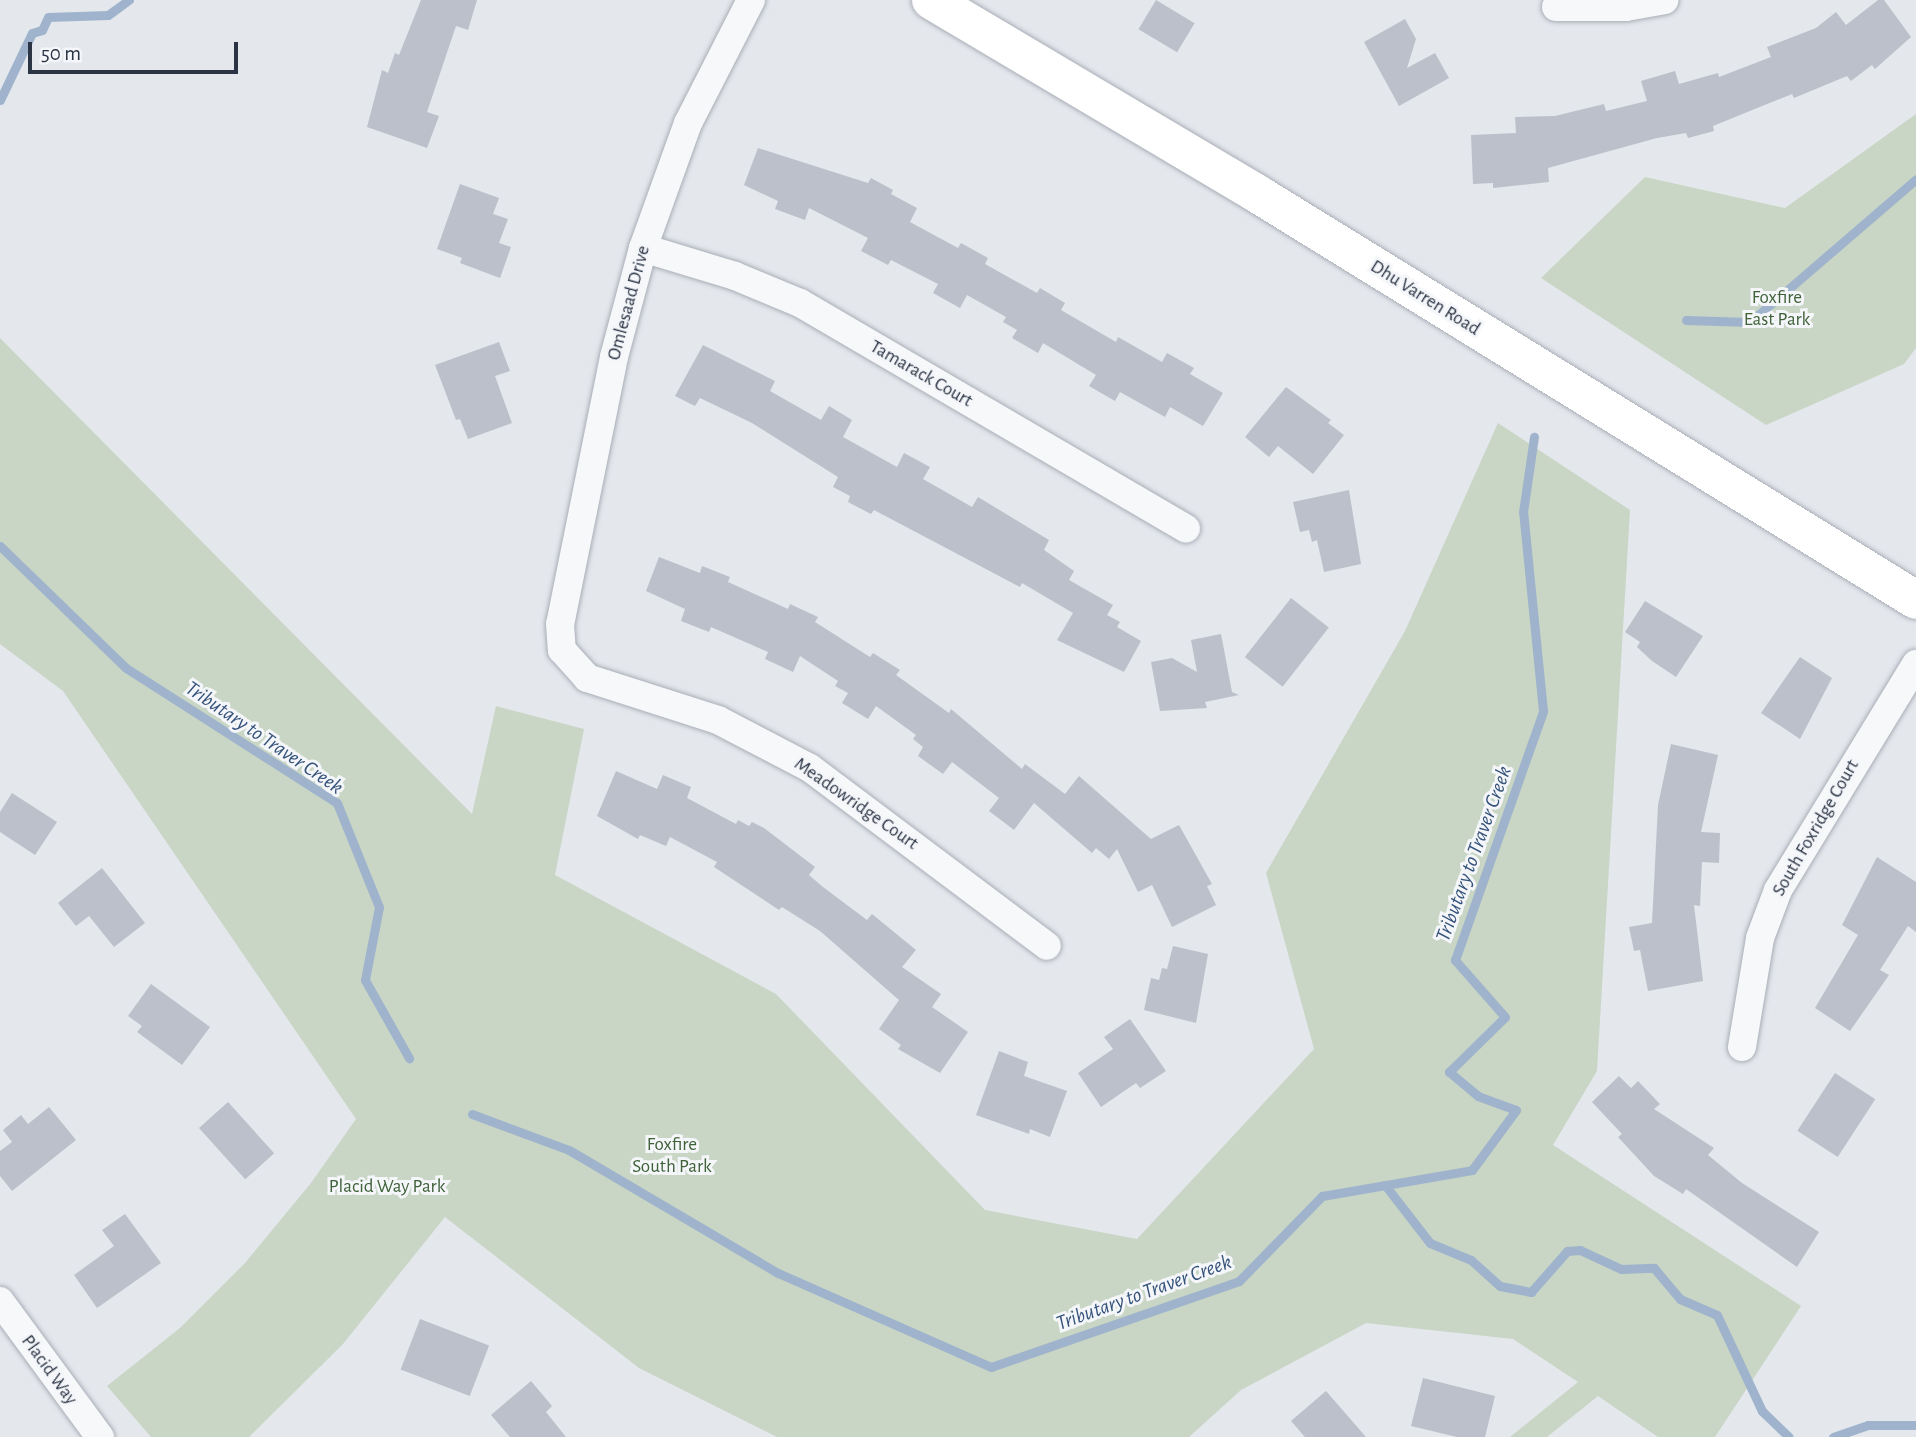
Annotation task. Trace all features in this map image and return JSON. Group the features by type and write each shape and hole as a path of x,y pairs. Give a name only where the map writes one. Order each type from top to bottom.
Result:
{"main road":[{"name":"Dhu Varren Road","path":"931,0 1256,193 1916,600"}],"street":[{"name":"Omlesaad Drive","path":"561,624 614,357 643,248 688,123 751,0"},
{"path":"1556,6 1626,7 1664,0"},
{"name":"Tamarack Court","path":"643,248 735,276 800,303 1186,529"},
{"name":"Meadowridge Court","path":"561,624 562,650 581,674 718,720 810,768 1046,947"},
{"name":"South Foxridge Court","path":"1742,1047 1760,938 1778,890 1916,664"},
{"name":"Placid Way","path":"0,1301 100,1437"}],"green space":[{"name":"Foxfire East Park","path":"1916,114 1916,348 1904,364 1766,425 1541,278 1645,177 1785,208"},
{"name":"Foxfire South Park","path":"0,338 472,814 496,706 584,729 555,875 776,994 985,1210 1137,1239 1314,1049 1266,873 1405,631 1498,423 1630,510 1597,1071 1553,1145 1801,1306 1715,1437 1658,1437 1598,1396 1547,1437 1510,1437 1578,1382 1513,1339 1366,1323 1241,1390 1189,1437 777,1437 639,1368 445,1217 343,1344 249,1437 151,1437 107,1386 180,1328 245,1263 311,1183 356,1119 63,691 0,644"}],"building":[{"path":"421,0 477,0 468,30 456,26 427,112 439,116 427,148 367,127 382,70 388,73 395,53 399,55"},
{"path":"1156,0 1195,23 1177,52 1138,29"},
{"path":"1878,0 1884,0 1911,37 1875,69 1872,65 1851,81 1847,76 1794,98 1792,94 1713,126 1714,131 1688,138 1686,133 1657,138 1548,168 1549,182 1493,188 1493,183 1473,184 1471,135 1516,133 1515,117 1555,116 1604,104 1606,111 1647,101 1641,81 1675,71 1679,84 1718,73 1719,77 1771,57 1767,47 1816,28 1836,12 1846,25"},
{"path":"1405,19 1416,39 1407,68 1435,53 1449,78 1399,106 1364,42"},
{"path":"758,148 868,183 871,178 893,190 891,194 917,208 910,222 958,248 961,243 988,258 985,264 1037,293 1040,288 1065,303 1061,310 1116,342 1118,337 1162,362 1167,353 1194,368 1190,374 1223,393 1203,426 1170,407 1165,417 1120,392 1115,401 1089,386 1096,375 1043,343 1038,353 1012,338 1017,330 1003,322 1006,317 967,295 960,308 933,293 938,284 891,260 888,265 861,251 868,238 809,208 805,220 775,209 778,201 744,185"},
{"path":"460,184 499,198 493,214 508,219 499,243 511,247 500,278 460,263 462,258 437,249"},
{"path":"499,342 510,371 495,376 512,423 468,439 460,419 456,420 435,365"},
{"path":"703,345 775,381 770,391 821,420 829,406 852,420 843,437 897,467 904,453 930,467 923,479 972,507 978,497 1049,540 1044,550 1074,571 1069,580 1113,605 1107,615 1120,622 1117,627 1141,641 1124,672 1057,640 1073,613 1022,583 1020,587 874,510 871,514 848,502 850,496 833,487 838,477 752,423 700,398 695,406 675,396"},
{"path":"1286,387 1331,420 1328,423 1344,435 1313,474 1278,446 1269,457 1245,437"},
{"path":"1349,490 1361,564 1324,572 1317,540 1312,542 1309,530 1300,532 1293,502"},
{"path":"659,557 700,573 702,566 730,577 728,582 788,609 790,604 818,617 815,622 870,657 873,653 900,670 896,675 949,713 951,709 1022,769 1025,764 1065,794 1079,776 1151,839 1179,825 1212,884 1207,886 1216,905 1172,927 1152,885 1138,892 1117,849 1109,859 1096,848 1092,853 1034,803 1014,830 989,811 999,798 952,762 943,774 918,756 923,747 913,739 916,735 876,706 868,719 842,703 848,693 835,686 838,681 800,656 793,672 765,659 768,652 711,627 709,632 681,621 685,609 646,591"},
{"path":"1291,598 1329,628 1283,687 1245,657"},
{"path":"1645,601 1703,636 1676,677 1652,661 1637,647 1640,642 1625,632"},
{"path":"1221,634 1232,692 1239,695 1205,702 1207,708 1160,711 1151,662 1172,658 1197,672 1191,640"},
{"path":"1800,657 1832,678 1800,739 1761,713"},
{"path":"1671,744 1718,755 1701,832 1720,833 1719,863 1702,862 1700,906 1694,905 1703,981 1648,991 1640,950 1634,951 1629,927 1652,923 1658,805"},
{"path":"616,771 657,789 663,775 691,787 687,798 736,824 738,820 749,826 752,822 764,828 815,867 809,875 823,887 867,920 872,914 916,950 902,967 941,994 932,1007 968,1032 940,1073 898,1049 901,1045 879,1029 899,1000 820,931 782,907 779,910 714,867 717,862 670,837 666,846 640,835 638,839 597,816"},
{"path":"12,793 57,822 35,855 0,832 0,812"},
{"path":"1877,857 1916,882 1916,932 1908,926 1880,970 1889,975 1850,1031 1815,1008 1858,935 1842,925"},
{"path":"102,868 145,923 114,947 89,916 76,926 58,903"},
{"path":"1173,946 1208,954 1196,1023 1144,1010 1151,978 1159,980 1162,968 1167,969"},
{"path":"151,984 210,1027 182,1065 137,1032 142,1026 128,1016"},
{"path":"1130,1019 1166,1071 1140,1088 1136,1083 1101,1107 1078,1073 1113,1049 1104,1037"},
{"path":"999,1051 1028,1062 1024,1076 1067,1091 1050,1137 1030,1129 1029,1134 976,1115"},
{"path":"1835,1073 1875,1099 1838,1157 1797,1131"},
{"path":"1619,1076 1631,1088 1638,1081 1660,1104 1654,1109 1714,1148 1708,1155 1742,1183 1819,1232 1797,1267 1686,1189 1683,1194 1654,1176 1618,1137 1622,1134 1592,1102"},
{"path":"228,1102 274,1153 245,1179 199,1128"},
{"path":"49,1107 76,1140 12,1191 0,1176 0,1151 12,1142 3,1130 21,1115 28,1124"},
{"path":"125,1214 161,1263 97,1308 74,1275 114,1246 102,1230"},
{"path":"420,1319 489,1346 470,1396 401,1369"},
{"path":"1423,1378 1495,1396 1485,1437 1457,1437 1411,1426"},
{"path":"531,1381 552,1406 546,1412 566,1437 510,1437 491,1415"},
{"path":"1326,1391 1366,1437 1305,1437 1291,1421"}],"waterway":[{"path":"0,100 32,33 42,30 48,17 108,15 129,0"},
{"name":"Tributary to Traver Creek","path":"1686,320 1750,322 1916,179"},
{"name":"Tributary to Traver Creek","path":"472,1114 569,1150 778,1273 991,1367 1239,1281 1322,1196 1472,1170 1516,1110 1478,1096 1449,1072 1505,1017 1455,960 1543,711 1523,512 1534,437"},
{"name":"Tributary to Traver Creek","path":"0,546 126,668 337,803 379,907 365,980 409,1058"},
{"path":"1385,1185 1430,1243 1471,1260 1500,1286 1531,1292 1567,1251 1580,1250 1621,1269 1654,1268 1680,1299 1717,1315 1762,1411 1789,1437"},
{"path":"1833,1437 1868,1425 1916,1425"}],"park label":[{"name":"Placid Way Park","path":"387,1187"}]}
